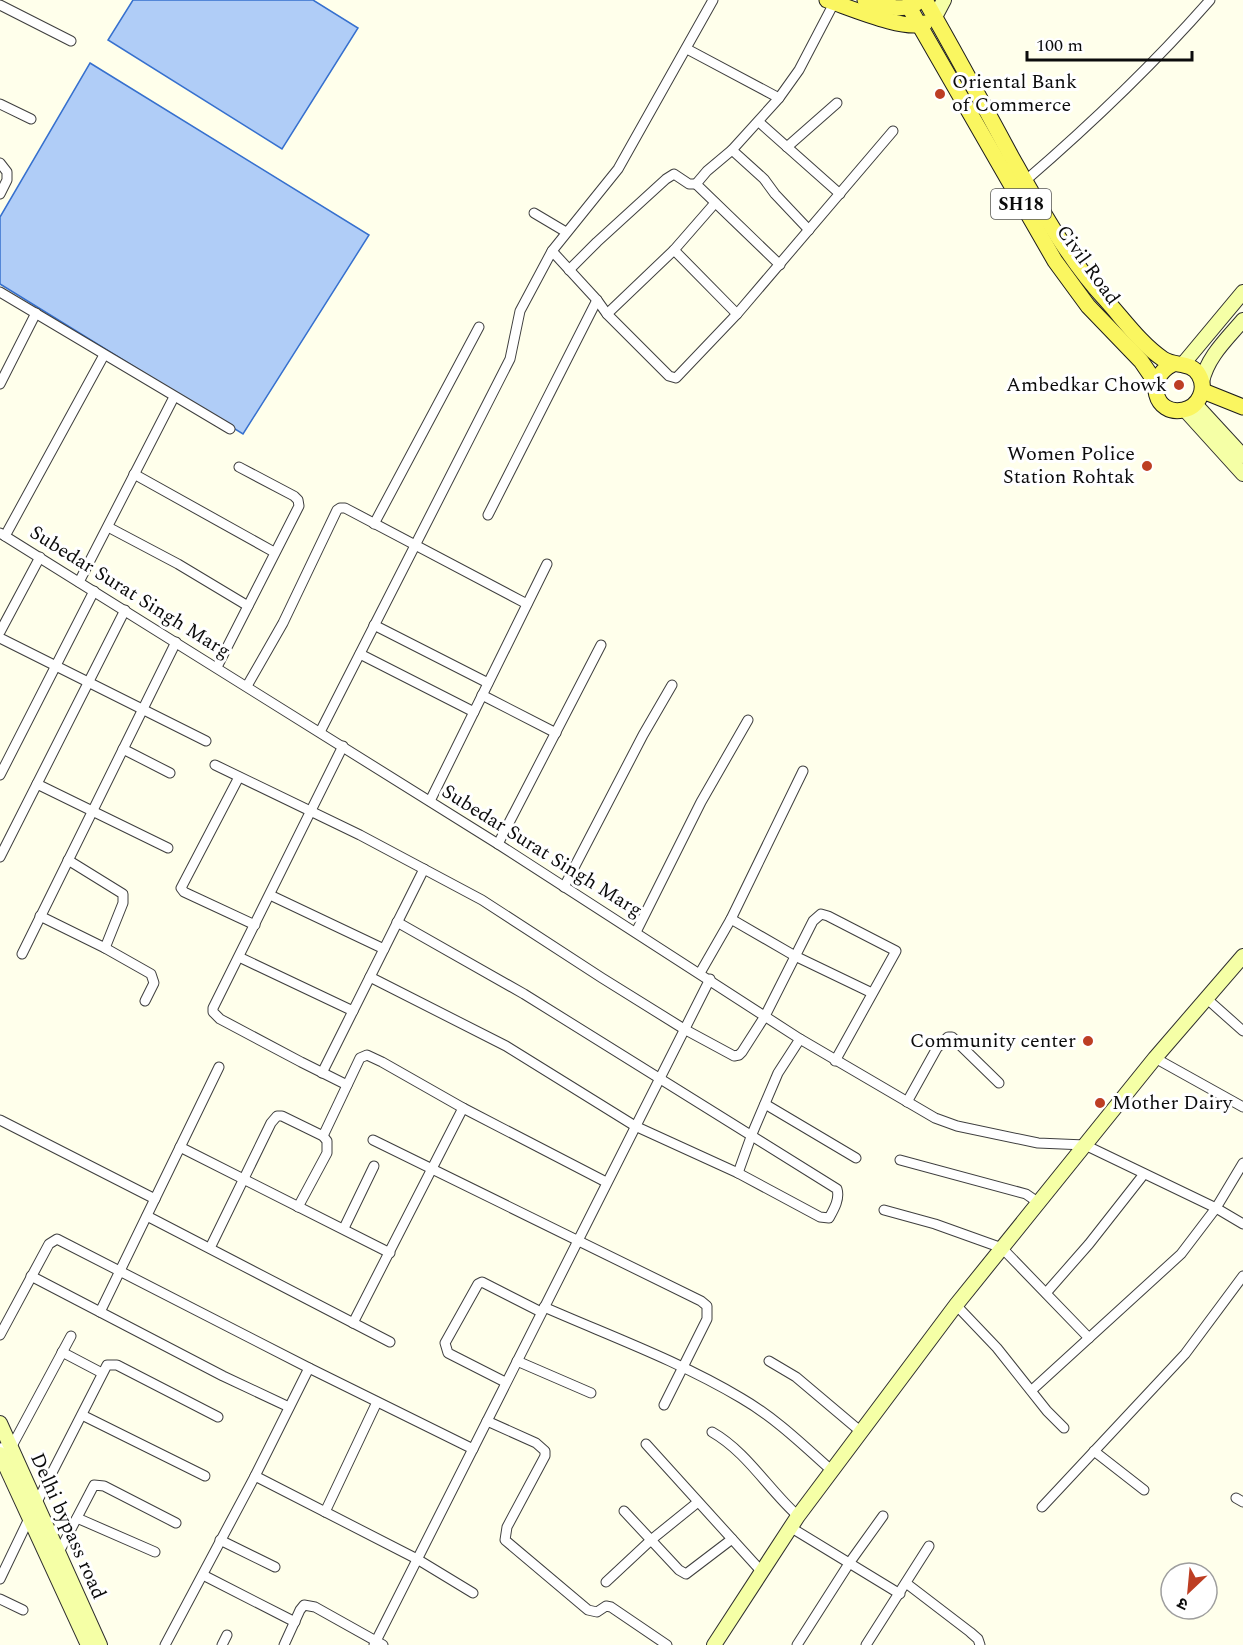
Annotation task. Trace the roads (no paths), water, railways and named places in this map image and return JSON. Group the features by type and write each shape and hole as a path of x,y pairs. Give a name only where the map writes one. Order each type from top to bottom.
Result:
{"main road":[{"path":"865,0 893,8 915,2"},
{"path":"830,1 890,22 920,26 935,17"},
{"name":"Civil Road","path":"915,2 935,17 1025,181 1068,253 1100,295 1152,350 1178,364"},
{"name":"Civil Road","path":"915,2 920,26 1055,261 1089,306 1141,362 1155,383"},
{"path":"1155,383 1165,368 1178,364"},
{"name":"SH18","path":"1178,364 1191,367 1198,373 1196,397"},
{"name":"SH18","path":"1155,383 1160,401 1167,408 1175,411 1196,397 1243,407"}],"street":[{"path":"320,732 510,359 520,311 552,251 618,170 713,0"},
{"path":"935,17 944,0"},
{"path":"1025,181 1081,133 1175,40 1210,0"},
{"path":"696,184 759,122 800,70 830,1"},
{"path":"0,5 71,41"},
{"path":"687,49 779,98"},
{"path":"787,147 837,103"},
{"path":"0,104 31,119"},
{"path":"759,122 840,195"},
{"path":"552,251 607,314 673,378 679,375 737,314 893,131"},
{"path":"732,150 764,179 809,230"},
{"path":"0,163 7,172 7,180 0,194"},
{"path":"569,270 671,175 678,175 689,184 696,184 780,265"},
{"path":"607,314 674,250 715,203"},
{"path":"534,213 566,232"},
{"path":"674,250 737,314"},
{"path":"0,292 230,429"},
{"path":"1178,364 1243,292"},
{"path":"488,514 597,300"},
{"path":"0,384 36,314"},
{"path":"1241,463 1196,397 1204,370 1243,320"},
{"path":"374,524 479,327"},
{"path":"2,534 104,355"},
{"path":"79,582 174,397"},
{"path":"217,667 299,506 294,496 239,467"},
{"path":"134,474 274,552"},
{"path":"247,686 283,623 337,510 345,508 527,604"},
{"path":"108,528 178,564 248,606"},
{"name":"Subedar Surat Singh Marg","path":"2,534 498,844 800,1040 935,1118 957,1126 1038,1143 1085,1145"},
{"path":"0,632 40,557"},
{"path":"429,801 547,564"},
{"path":"1,772 94,591"},
{"path":"0,857 125,610"},
{"path":"374,625 488,683"},
{"path":"0,638 206,741"},
{"path":"22,954 176,642"},
{"path":"498,844 601,645"},
{"path":"360,654 474,712"},
{"path":"564,887 643,735 672,685"},
{"path":"482,695 556,733"},
{"path":"636,932 701,802 748,720"},
{"path":"343,746 213,1012 220,1019 347,1085"},
{"path":"123,749 170,773"},
{"path":"215,765 482,900 684,1029 737,1056 742,1052 765,1016 813,921 821,914 828,916 896,951 835,1061"},
{"path":"700,973 731,919 802,771"},
{"path":"239,777 181,888 184,892 255,926"},
{"path":"37,784 168,848"},
{"path":"68,860 123,894 123,903 105,948"},
{"path":"322,1073 424,869"},
{"path":"270,895 384,949"},
{"path":"40,916 151,974 154,983 145,1001"},
{"path":"731,919 795,956 872,993"},
{"path":"370,977 506,1046 635,1126 738,1173 825,1219 829,1218 838,1198 837,1189 524,994 397,922"},
{"path":"714,1645 794,1521 956,1305 1155,1058 1243,956"},
{"path":"239,957 353,1011"},
{"path":"284,1645 304,1605 315,1607 378,1644 417,1559 505,1382 710,980"},
{"path":"1206,998 1243,1031"},
{"path":"907,1102 937,1047 948,1037 952,1037 999,1083"},
{"path":"738,1173 777,1073 800,1040"},
{"path":"323,1136 360,1058 367,1056 606,1182"},
{"path":"1155,1058 1243,1107"},
{"path":"100,1312 219,1067"},
{"path":"765,1104 856,1158"},
{"path":"354,1323 463,1108"},
{"path":"210,1248 271,1123 277,1116 282,1116 323,1136 327,1141 327,1153 298,1206"},
{"path":"0,1120 155,1199"},
{"path":"373,1140 707,1306 707,1319 664,1405"},
{"path":"1085,1145 1216,1208 1243,1224"},
{"path":"180,1147 390,1252"},
{"path":"900,1160 1026,1194 1039,1203"},
{"path":"1032,1390 1180,1254 1216,1208 1243,1163"},
{"path":"344,1228 374,1166"},
{"path":"1046,1293 1089,1244 1144,1174"},
{"path":"884,1210 935,1224 1002,1248 1089,1338"},
{"path":"147,1216 390,1342"},
{"path":"0,1335 49,1244 57,1239 472,1449"},
{"path":"31,1276 223,1376 289,1407"},
{"path":"1042,1507 1185,1354 1243,1276"},
{"path":"505,1382 448,1353 445,1343 478,1284 482,1282 542,1310 684,1367 742,1398 788,1431 831,1470"},
{"path":"956,1305 997,1348 1047,1411 1065,1428"},
{"path":"4,1449 71,1336"},
{"path":"62,1352 102,1373"},
{"path":"517,1361 591,1394"},
{"path":"769,1361 796,1377 860,1431"},
{"path":"0,1579 107,1365 117,1365 218,1417"},
{"path":"165,1645 255,1476 309,1368"},
{"path":"325,1512 377,1402"},
{"path":"82,1415 205,1476"},
{"path":"487,1421 536,1443 545,1451 545,1456 507,1527 505,1540 588,1610 597,1612 606,1606 611,1607 667,1645"},
{"name":"Delhi bypass road","path":"0,1423 4,1449 30,1518 88,1645"},
{"path":"712,1432 740,1453 780,1499 794,1521 850,1562 900,1594"},
{"path":"646,1444 761,1571"},
{"name":"Delhi bypass road","path":"4,1449 36,1504 100,1645"},
{"path":"1094,1452 1144,1490"},
{"path":"255,1476 417,1559 473,1593"},
{"path":"58,1554 94,1485 99,1484 176,1523"},
{"path":"606,1582 651,1540 698,1502"},
{"path":"624,1511 679,1570 686,1574 732,1539"},
{"path":"797,1645 850,1562 883,1516"},
{"path":"76,1518 155,1552"},
{"path":"220,1540 275,1567"},
{"path":"866,1645 929,1546"},
{"path":"202,1575 295,1622"},
{"path":"906,1583 970,1632 980,1645"},
{"path":"0,1599 23,1610"},
{"path":"222,1645 227,1635"}],"water":[{"path":"133,0 313,0 358,28 282,149 108,40"},
{"path":"90,63 369,235 243,434 0,284 0,217"}],"place":[{"name":"Oriental Bank of Commerce","path":"940,94"},
{"name":"Ambedkar Chowk","path":"1179,385"},
{"name":"Women Police Station Rohtak","path":"1147,466"},
{"name":"Community center","path":"1088,1041"},
{"name":"Mother Dairy","path":"1100,1103"}]}
